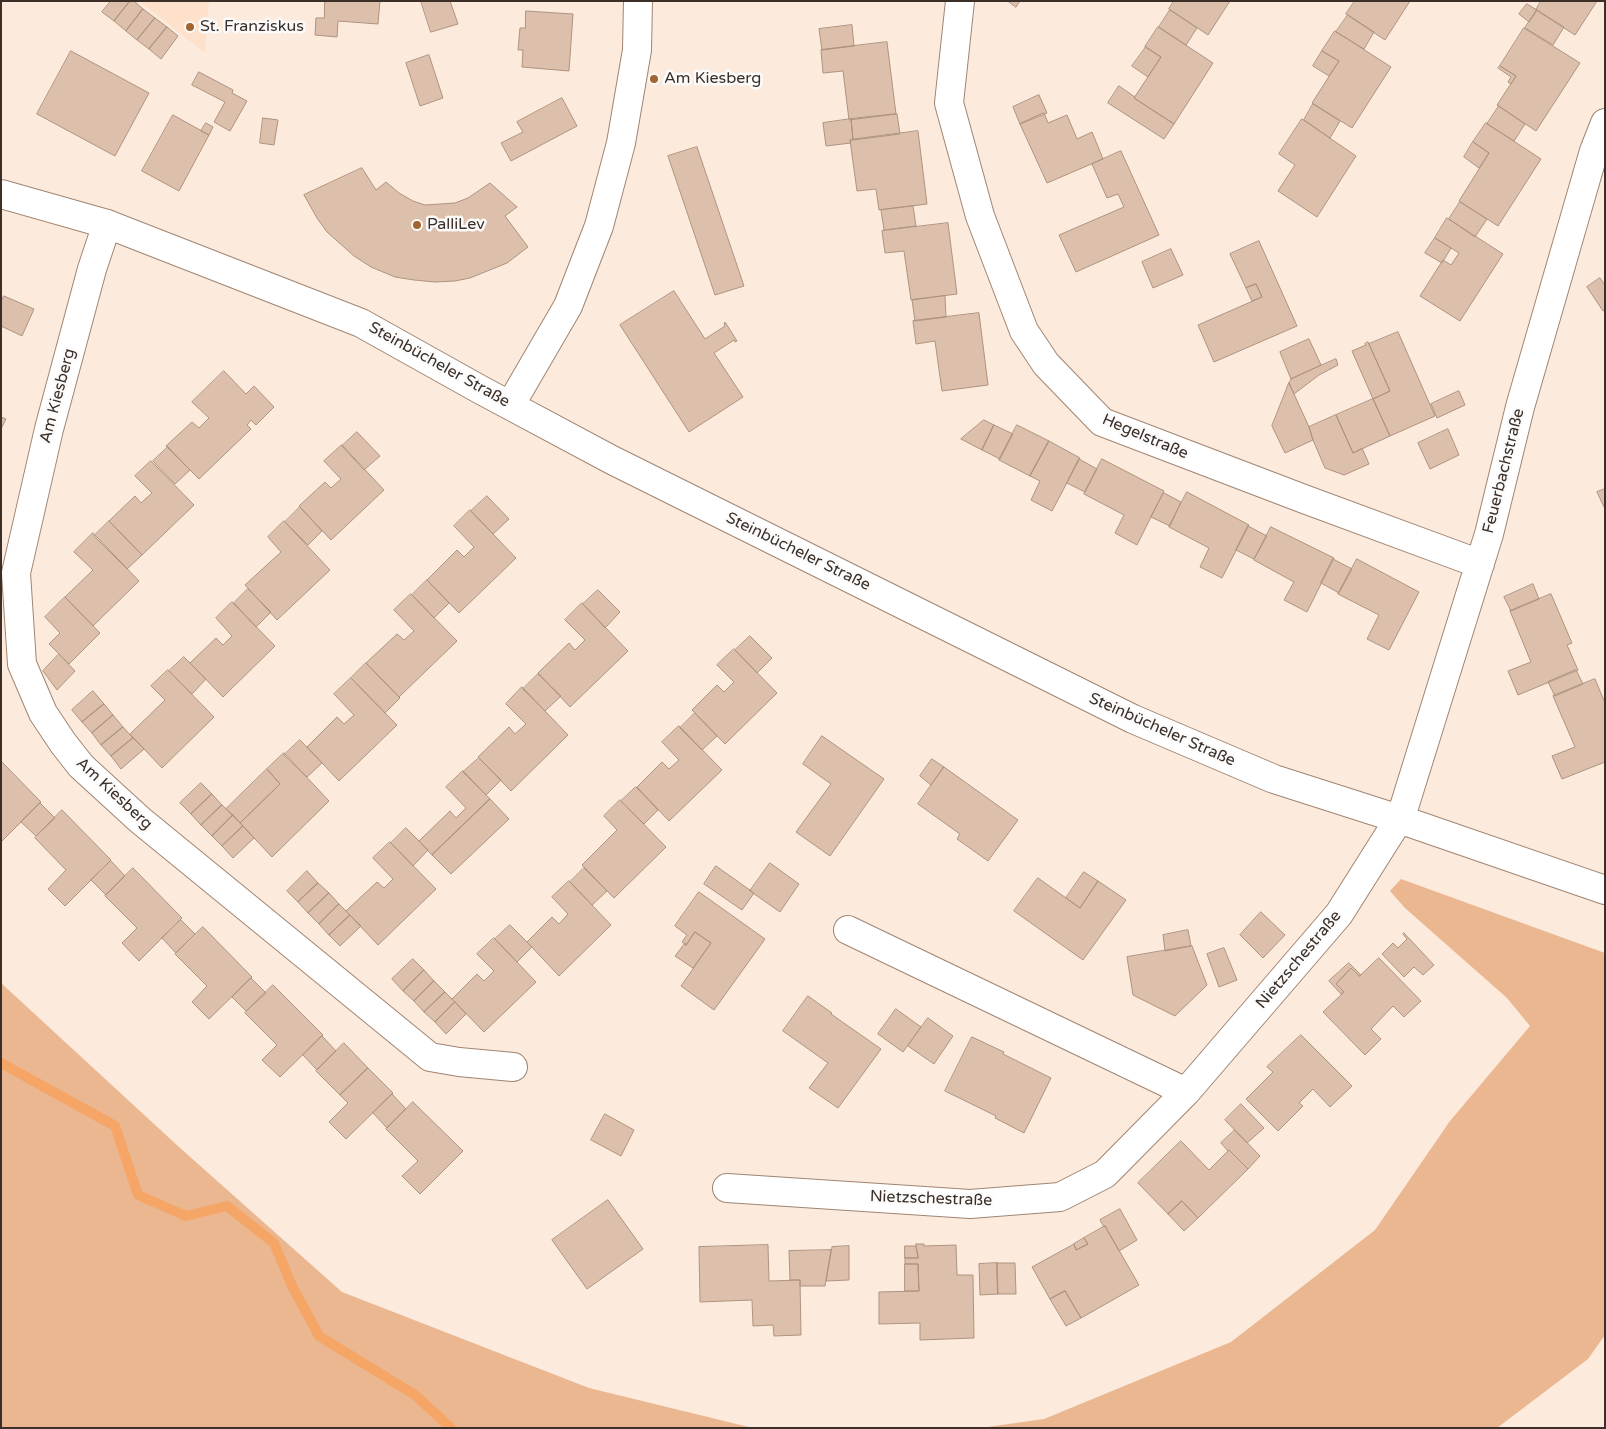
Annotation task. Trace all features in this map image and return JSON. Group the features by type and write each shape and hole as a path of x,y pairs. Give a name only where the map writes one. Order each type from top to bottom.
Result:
{"street":[{"path":"510,404 568,306 599,226 621,142 636,50 638,1"},
{"name":"Hegelstraße","path":"960,1 949,103 980,216 1024,331 1046,364 1102,422 1480,564"},
{"name":"Feuerbachstraße","path":"1399,819 1489,534 1524,391 1594,151 1605,123"},
{"name":"Steinbücheler Straße","path":"1,194 107,224 361,323 612,460 1133,720 1274,780 1399,819 1605,890"},
{"name":"Am Kiesberg","path":"107,224 92,269 48,429 16,573 22,664 43,713 81,766 140,820 430,1057 458,1062 513,1067"},
{"name":"Nietzschestraße","path":"728,1188 970,1204 1060,1197 1105,1174 1186,1092 1339,914 1399,819"},
{"path":"848,930 1186,1092"}],"shaded area":[{"name":"St. Franziskus","path":"139,1 209,1 205,53"},
{"path":"1401,879 1605,953 1605,1335 1588,1359 1497,1428 980,1428 1044,1419 1231,1342 1375,1230 1450,1121 1530,1026 1507,998 1405,908 1390,891"},
{"path":"1,983 179,1147 342,1292 589,1388 753,1428 1,1428"}],"building":[{"path":"111,1 130,1 114,21 102,12"},
{"path":"130,1 134,1 143,9 126,31 114,21"},
{"path":"325,1 380,1 378,24 338,21 337,37 315,35 316,18 324,18"},
{"path":"421,1 450,1 458,24 431,32"},
{"path":"1008,1 1020,1 1016,7"},
{"path":"1174,1 1230,1 1208,35 1169,9"},
{"path":"1355,1 1410,1 1385,40 1346,14"},
{"path":"1541,1 1597,1 1575,35 1536,10"},
{"path":"1527,4 1537,10 1529,22 1519,14"},
{"path":"143,9 155,18 137,40 126,31"},
{"path":"1170,10 1197,28 1186,45 1159,27"},
{"path":"1537,10 1564,27 1553,45 1525,28"},
{"path":"526,11 573,14 569,71 522,67 523,50 518,50 520,28 525,28"},
{"path":"1348,15 1374,32 1364,49 1336,32"},
{"path":"155,18 167,27 149,49 137,40"},
{"path":"852,25 854,46 822,50 819,29"},
{"path":"167,27 178,36 161,59 149,49"},
{"path":"1158,27 1213,63 1174,124 1134,98 1161,57 1145,47"},
{"path":"1524,28 1580,63 1536,131 1497,105 1516,76 1500,66"},
{"path":"1335,31 1391,67 1352,128 1312,103 1339,61 1322,51"},
{"path":"887,42 896,114 849,120 843,71 823,73 821,50"},
{"path":"1146,47 1161,57 1148,77 1132,66"},
{"path":"71,51 149,93 115,156 37,114"},
{"path":"1322,51 1339,61 1329,76 1313,66"},
{"path":"429,55 443,98 420,106 406,63"},
{"path":"1500,66 1516,76 1511,84 1508,82 1511,77 1498,68"},
{"path":"199,72 233,90 232,93 247,101 230,131 214,122 225,102 192,85"},
{"path":"1119,86 1174,124 1164,139 1108,103"},
{"path":"1039,95 1047,113 1020,124 1013,107"},
{"path":"562,98 577,126 511,161 501,143 523,132 517,122"},
{"path":"1313,104 1340,121 1330,138 1304,120"},
{"path":"1499,106 1525,124 1514,141 1487,124"},
{"path":"1044,113 1048,123 1067,115 1077,139 1092,132 1103,159 1047,183 1020,124"},
{"path":"897,114 900,134 853,140 851,119"},
{"path":"173,115 209,135 179,191 142,171"},
{"path":"263,118 278,120 274,145 260,143"},
{"path":"851,119 853,140 850,140 851,143 826,146 823,123"},
{"path":"1302,119 1356,156 1317,217 1278,191 1295,165 1279,154"},
{"path":"206,123 213,127 209,135 201,131"},
{"path":"1486,123 1541,159 1498,226 1459,201 1489,153 1473,142"},
{"path":"918,131 927,204 879,210 876,189 857,191 850,140"},
{"path":"1473,142 1489,153 1479,168 1464,157"},
{"path":"697,147 744,286 715,295 668,156"},
{"path":"1121,151 1159,235 1076,272 1059,235 1124,207 1118,194 1107,198 1092,164"},
{"name":"PalliLev","path":"362,168 376,190 386,182 399,193 425,205 455,203 468,198 490,183 517,207 505,216 528,247 507,263 470,278 455,281 435,282 395,277 371,267 354,256 327,232 304,195"},
{"path":"1460,202 1487,219 1475,237 1449,219"},
{"path":"913,206 916,226 884,230 881,210"},
{"path":"1447,218 1503,254 1460,321 1420,296 1443,260 1451,265 1459,253 1435,238"},
{"path":"948,223 957,294 911,300 904,251 885,253 882,231"},
{"path":"1435,238 1451,248 1442,263 1425,253"},
{"path":"1259,241 1297,326 1214,362 1198,325 1262,297 1256,284 1246,288 1230,254"},
{"path":"1171,249 1183,275 1153,288 1142,262"},
{"path":"1600,278 1605,285 1605,310 1603,311 1587,287"},
{"path":"1256,284 1262,297 1252,301 1246,288"},
{"path":"674,291 705,339 725,326 725,322 737,341 735,342 734,340 714,353 743,397 689,432 620,325"},
{"path":"4,296 34,309 22,336 1,326 1,302"},
{"path":"945,296 946,317 915,321 912,300"},
{"path":"979,313 988,385 942,391 935,341 916,344 913,321"},
{"path":"1398,332 1435,416 1390,436 1373,399 1390,391 1369,344"},
{"path":"1309,339 1321,365 1291,379 1280,352"},
{"path":"1368,342 1390,391 1373,399 1352,351 1366,345"},
{"path":"1336,359 1338,365 1319,375 1294,394 1289,383 1291,379"},
{"path":"224,371 246,394 254,386 274,407 256,425 251,420 247,425 251,429 199,479 166,446 192,422 199,428 209,418 192,402"},
{"path":"1289,383 1313,440 1285,453 1272,426"},
{"path":"1459,391 1465,405 1437,418 1431,404"},
{"path":"1373,399 1390,436 1353,453 1336,415"},
{"path":"1336,415 1353,453 1362,448 1369,464 1344,475 1325,468 1309,427"},
{"path":"1,417 6,419 1,429"},
{"path":"984,420 994,425 982,450 961,439"},
{"path":"994,425 1013,434 1000,459 982,450"},
{"path":"1017,425 1049,441 1030,476 999,460"},
{"path":"1448,429 1459,455 1430,469 1418,443"},
{"path":"357,432 380,456 364,470 342,446"},
{"path":"1049,441 1080,458 1052,511 1031,500 1040,481 1030,476"},
{"path":"342,445 384,490 331,540 299,506 325,482 331,488 341,479 324,461"},
{"path":"168,447 190,470 175,484 153,461"},
{"path":"1079,459 1097,469 1085,492 1067,483"},
{"path":"1102,459 1164,491 1137,545 1115,533 1124,515 1084,494"},
{"path":"151,461 194,505 142,555 109,521 135,496 141,503 152,493 135,476"},
{"path":"1605,489 1605,507 1604,507 1597,492"},
{"path":"1187,492 1249,525 1222,578 1200,567 1209,548 1169,527"},
{"path":"1164,493 1181,502 1170,526 1151,517"},
{"path":"487,496 509,519 493,534 471,511"},
{"path":"300,507 322,531 308,545 285,522"},
{"path":"470,510 516,558 459,613 427,580 457,550 464,557 474,547 454,526"},
{"path":"109,521 142,555 127,569 94,536"},
{"path":"284,521 330,570 277,620 245,585 281,552 268,537"},
{"path":"1248,526 1267,536 1254,559 1236,550"},
{"path":"1271,527 1334,558 1307,612 1284,600 1294,582 1254,560"},
{"path":"93,533 139,581 93,626 65,597 93,570 74,552"},
{"path":"1333,559 1352,569 1339,593 1321,583"},
{"path":"1357,559 1419,592 1389,650 1367,639 1379,615 1338,594"},
{"path":"427,580 449,603 434,618 412,595"},
{"path":"1533,584 1539,599 1511,611 1504,597"},
{"path":"248,589 271,612 256,627 234,603"},
{"path":"598,590 620,612 605,628 583,604"},
{"path":"411,594 457,641 399,697 366,663 397,634 404,640 414,631 394,610"},
{"path":"1551,594 1572,643 1567,645 1578,670 1518,695 1508,671 1531,662 1510,611"},
{"path":"65,597 100,633 69,664 49,644 60,633 45,617"},
{"path":"232,602 275,646 223,697 190,663 216,638 223,645 232,636 216,618"},
{"path":"582,603 628,651 570,707 538,673 569,643 575,650 585,640 565,620"},
{"path":"750,636 772,658 757,673 735,650"},
{"path":"734,649 777,693 725,744 692,710 717,685 724,692 734,682 717,665"},
{"path":"59,654 75,671 57,690 43,671"},
{"path":"184,657 206,679 192,694 169,671"},
{"path":"366,663 400,698 385,713 351,678"},
{"path":"168,670 214,717 162,768 130,734 165,700 151,686"},
{"path":"1576,670 1583,684 1555,696 1548,682"},
{"path":"538,674 561,696 545,711 523,689"},
{"path":"351,678 397,725 339,781 307,747 337,717 344,724 354,715 334,694"},
{"path":"1595,679 1605,703 1605,762 1562,779 1552,756 1575,747 1553,696"},
{"path":"522,687 568,735 511,791 478,757 509,727 515,734 526,724 506,704"},
{"path":"93,691 104,704 82,722 72,710"},
{"path":"104,704 113,715 92,733 82,722"},
{"path":"695,713 717,736 702,750 680,728"},
{"path":"113,715 123,727 101,745 92,733"},
{"path":"679,726 722,770 669,821 637,787 662,762 669,769 679,760 662,742"},
{"path":"123,727 133,738 111,756 101,745"},
{"path":"822,736 884,779 830,856 796,832 831,784 803,764"},
{"path":"133,738 144,749 121,769 111,756"},
{"path":"300,740 322,763 307,777 284,755"},
{"path":"284,753 329,801 272,857 240,823 280,784 267,769"},
{"path":"479,758 501,780 486,795 463,772"},
{"path":"932,759 944,767 931,785 920,776"},
{"path":"1,761 41,802 1,842"},
{"path":"944,767 1018,820 988,861 957,839 960,834 918,804"},
{"path":"267,769 280,784 240,823 226,809"},
{"path":"463,771 490,799 432,855 419,841 450,811 456,818 466,808 446,787"},
{"path":"201,783 212,794 191,814 180,803"},
{"path":"636,787 658,810 644,824 621,801"},
{"path":"212,794 222,805 201,825 191,814"},
{"path":"490,799 509,819 451,874 432,855"},
{"path":"620,800 666,847 614,898 582,865 617,830 604,816"},
{"path":"40,803 55,818 36,836 21,822"},
{"path":"222,805 233,815 212,836 201,825"},
{"path":"62,810 111,860 65,906 48,889 66,870 35,838"},
{"path":"233,815 243,826 222,846 212,836"},
{"path":"243,826 254,838 233,858 222,846"},
{"path":"406,828 428,850 413,866 391,843"},
{"path":"390,842 436,889 378,945 346,911 377,882 384,888 393,879 373,858"},
{"path":"111,861 125,876 106,895 91,880"},
{"path":"770,863 799,884 780,912 750,891"},
{"path":"716,866 754,893 742,910 704,884"},
{"path":"133,868 182,918 139,961 122,943 137,928 105,896"},
{"path":"584,868 607,891 592,905 570,882"},
{"path":"307,871 318,883 298,902 287,891"},
{"path":"1084,872 1098,881 1080,908 1066,898"},
{"path":"1038,878 1080,908 1098,881 1126,900 1083,960 1014,911"},
{"path":"569,881 611,925 559,976 527,942 552,917 559,924 568,914 552,897"},
{"path":"318,883 329,893 308,913 298,902"},
{"path":"699,892 765,939 714,1010 681,986 711,943 695,932 686,945 682,942 687,935 675,926"},
{"path":"329,893 339,904 319,924 308,913"},
{"path":"339,904 350,915 329,935 319,924"},
{"path":"1261,912 1285,935 1263,958 1240,935"},
{"path":"350,915 361,926 340,946 329,935"},
{"path":"181,920 195,934 176,953 162,938"},
{"path":"510,925 532,947 517,962 495,939"},
{"path":"203,927 252,977 209,1019 192,1002 207,986 175,954"},
{"path":"1188,930 1191,946 1165,951 1163,935"},
{"path":"695,932 711,943 693,968 675,956"},
{"path":"1404,933 1434,965 1423,975 1414,967 1404,977 1382,954 1393,943 1398,948 1407,939"},
{"path":"494,938 536,982 484,1032 452,999 477,974 484,981 494,971 477,954"},
{"path":"1192,946 1207,985 1175,1016 1133,995 1127,957"},
{"path":"1224,948 1237,980 1219,987 1207,954"},
{"path":"1379,958 1421,1001 1404,1017 1393,1006 1371,1029 1381,1039 1365,1055 1323,1012 1344,992 1336,984 1351,968 1359,976"},
{"path":"413,959 424,970 403,991 392,979"},
{"path":"1349,963 1361,975 1359,976 1351,968 1336,984 1344,992 1341,994 1329,981"},
{"path":"424,970 434,981 414,1001 403,991"},
{"path":"251,978 266,993 246,1011 232,997"},
{"path":"434,981 445,992 424,1012 414,1001"},
{"path":"273,985 323,1035 280,1077 262,1060 277,1045 245,1013"},
{"path":"445,992 455,1002 435,1022 424,1012"},
{"path":"808,996 881,1049 838,1108 809,1088 828,1063 783,1031"},
{"path":"455,1002 466,1014 446,1034 435,1022"},
{"path":"896,1009 921,1027 903,1052 878,1034"},
{"path":"928,1018 953,1036 934,1064 908,1046"},
{"path":"1301,1035 1352,1086 1330,1107 1313,1089 1299,1103 1303,1106 1278,1131 1246,1099 1273,1072 1267,1067"},
{"path":"322,1036 336,1051 317,1070 303,1055"},
{"path":"972,1037 1051,1078 1024,1133 995,1118 996,1116 945,1091"},
{"path":"344,1043 368,1068 340,1095 316,1071"},
{"path":"368,1068 393,1093 346,1139 329,1122 348,1103 340,1095"},
{"path":"392,1094 406,1109 387,1128 373,1113"},
{"path":"413,1102 463,1151 420,1194 402,1176 418,1161 386,1129"},
{"path":"1241,1104 1264,1128 1247,1143 1225,1120"},
{"path":"605,1114 634,1130 621,1156 591,1140"},
{"path":"1235,1130 1260,1156 1248,1169 1221,1143"},
{"path":"1181,1141 1209,1170 1229,1150 1248,1169 1198,1218 1182,1201 1168,1214 1138,1183"},
{"path":"608,1200 643,1249 587,1289 552,1240"},
{"path":"1182,1201 1198,1218 1184,1231 1168,1214"},
{"path":"1120,1209 1137,1240 1119,1251 1100,1220"},
{"path":"1105,1226 1139,1285 1081,1318 1065,1291 1050,1299 1032,1267 1074,1244 1076,1250 1088,1244 1084,1238"},
{"path":"1084,1238 1088,1244 1076,1250 1074,1244"},
{"path":"916,1244 924,1244 924,1246 956,1245 957,1275 973,1275 974,1338 920,1340 920,1323 879,1324 879,1292 919,1291 918,1264 905,1264 905,1258 918,1258"},
{"path":"768,1245 769,1281 800,1280 801,1335 774,1336 773,1325 753,1326 752,1300 700,1302 699,1247"},
{"path":"849,1246 849,1280 826,1281 832,1247"},
{"path":"905,1246 916,1246 918,1258 905,1258"},
{"path":"831,1250 825,1286 800,1286 800,1280 790,1280 789,1251"},
{"path":"997,1263 998,1294 980,1295 979,1264"},
{"path":"997,1263 1015,1263 1016,1294 998,1294"},
{"path":"905,1264 918,1264 919,1291 905,1291"},
{"path":"1065,1291 1081,1318 1066,1326 1050,1299"}],"waterway":[{"path":"1,1063 115,1126 138,1195 186,1216 227,1206 274,1243 292,1286 319,1336 415,1395 451,1428"}],"place":[{"name":"St. Franziskus","path":"190,27"},
{"name":"Am Kiesberg","path":"654,79"},
{"name":"PalliLev","path":"417,225"}]}
